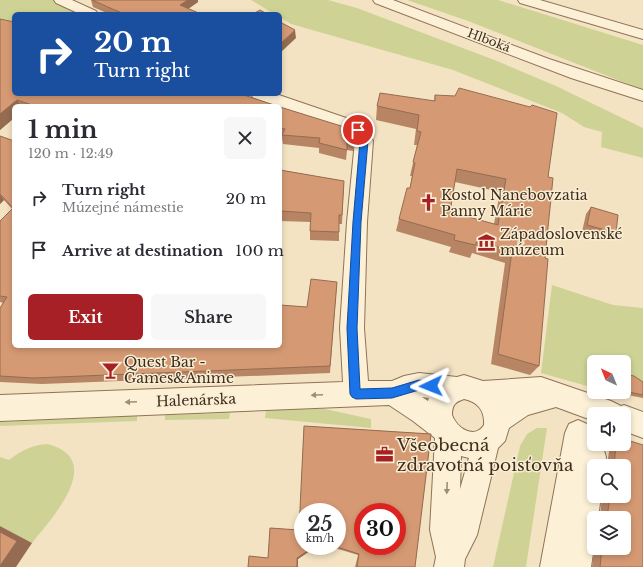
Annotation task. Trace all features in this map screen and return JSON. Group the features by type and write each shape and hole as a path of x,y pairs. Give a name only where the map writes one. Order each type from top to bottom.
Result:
{"street":[{"path":"61,0 86,12"},
{"name":"Hlboká","path":"380,0 598,82 643,96"},
{"path":"525,0 643,35"},
{"name":"Hlboká","path":"598,82 643,110"},
{"path":"262,96 349,125 361,133 364,141 357,222 352,328 356,394"},
{"name":"Halenárska","path":"0,408 392,393 404,388 419,385 454,388"},
{"path":"464,387 473,388 482,393 494,405 492,431 462,536 450,562 445,530 446,432 439,419 438,409 440,400 446,392 454,388 464,387"},
{"path":"482,393 526,388 541,389 590,407"},
{"path":"392,393 422,412 457,442 468,445 478,445 522,404 557,396"},
{"path":"631,421 643,425"},
{"path":"555,567 578,433"},
{"path":"576,567 593,457"}],"green space":[{"path":"0,0 60,0 87,12 12,12 12,25 0,22"},
{"path":"251,0 328,0 357,8 497,61 556,86 643,128 643,158 601,147 602,132 584,127 562,113 453,70 291,24 282,18 282,12 271,12"},
{"path":"407,0 498,0 643,45 643,90 468,21"},
{"path":"552,285 613,305 643,308 643,398 631,396 631,355 587,355 587,386 541,373"},
{"path":"325,409 371,419 371,428 265,418 266,411"},
{"path":"230,413 229,419 165,420 165,415"},
{"path":"137,416 137,421 0,426 0,422"},
{"path":"537,428 547,428 526,567 493,567 520,446 527,434"},
{"path":"47,444 64,452 73,462 74,475 70,490 61,505 32,543 0,526 0,457 9,460 26,449"}],"building":[{"path":"92,0 188,0 180,5 196,12 119,12"},
{"path":"0,19 12,22 12,96 247,96 271,104 29,104 17,100 0,114"},
{"path":"282,23 295,30 282,42"},
{"name":"Západoslovenské múzeum","path":"459,88 530,107 532,105 557,113 548,177 553,178 545,258 548,259 539,366 498,354 512,251 477,241 475,245 454,240 455,235 399,219 407,188 410,188 415,163 413,162 421,132 417,131 419,115 377,106 380,93 435,101 435,95 455,96","holes":["457,169 506,179 498,225 450,212"]},
{"path":"282,108 354,130 353,141 347,140 347,150 319,143 320,138 282,135 285,129 282,128"},
{"path":"0,136 12,140 12,207 0,194"},
{"path":"282,170 344,181 342,215 339,215 339,232 310,231 311,213 282,211"},
{"path":"591,207 618,215 616,233 587,225"},
{"path":"12,209 12,348 282,348 282,305 307,307 311,279 337,282 330,366 33,378 0,376 0,308 7,297 0,296 0,221"},
{"path":"631,375 643,382 643,395 631,392"},
{"path":"304,426 431,434 415,567 357,567 359,555 406,555 406,503 354,503 354,552 346,550 346,503 300,503"},
{"path":"631,441 643,445 643,567 600,567 601,555 631,555 631,511 608,511 609,503 631,503 631,459 615,459 615,451 631,451"},
{"path":"270,528 294,530 294,555 302,555 297,558 297,567 248,567 249,556 268,558"},
{"path":"0,532 17,541 0,566"}],"place":[{"name":"Kostol Nanebovzatia Panny Márie","path":"428,203"},
{"name":"Západoslovenské múzeum","path":"487,242"},
{"name":"Quest Bar - Games&Anime","path":"111,370"},
{"name":"Všeobecná zdravotná poisťovňa","path":"384,455"}],"route":[{"path":"358,130 364,141 357,222 352,328 356,394 392,393 404,388 419,385 431,386"}]}
